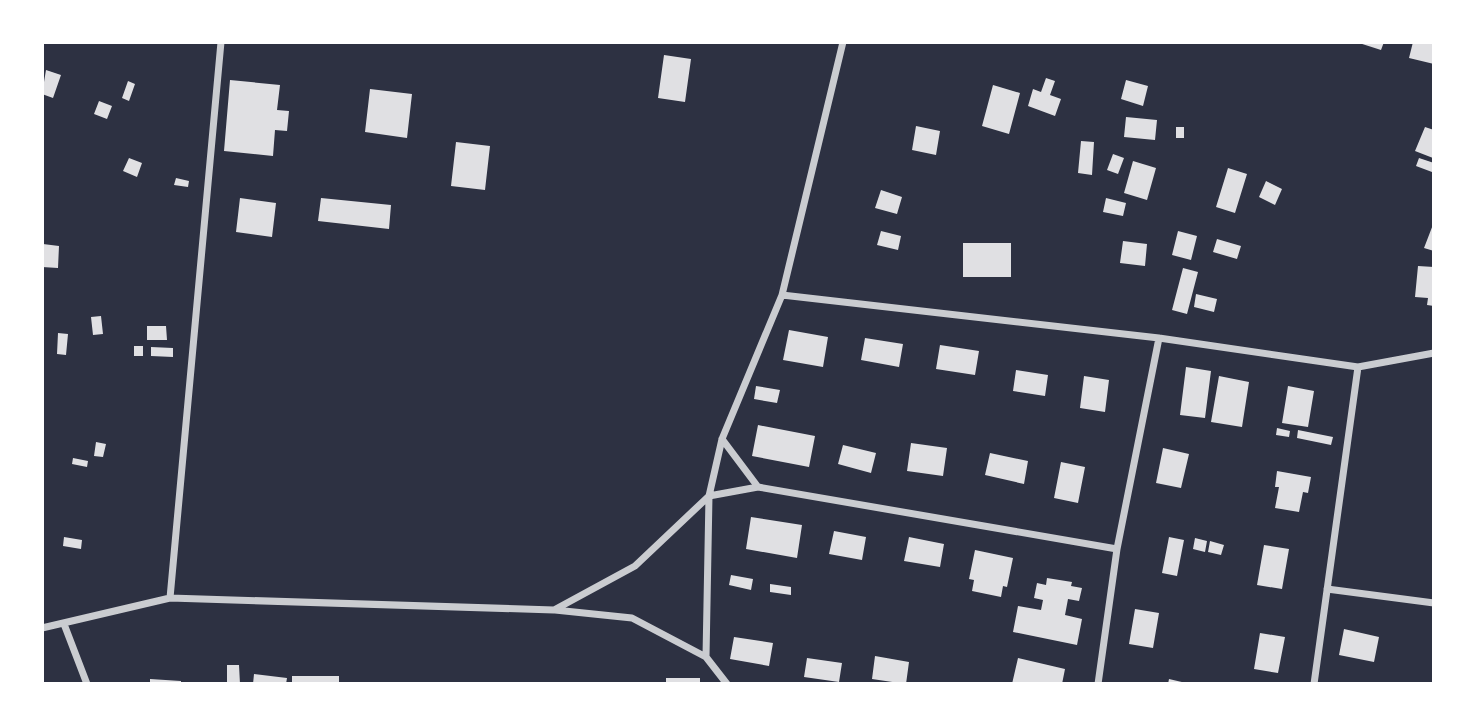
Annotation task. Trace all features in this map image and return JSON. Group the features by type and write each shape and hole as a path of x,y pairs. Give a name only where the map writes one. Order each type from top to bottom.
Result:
{"street":[{"path":"170,598 221,42"},
{"path":"706,657 709,496 722,439 782,295 842,42"},
{"path":"782,295 1160,338 1359,368 1434,353"},
{"path":"1098,684 1117,549 1160,338"},
{"path":"1314,684 1359,368"},
{"path":"722,439 758,487"},
{"path":"554,610 635,566 709,496 758,487 1117,549"},
{"path":"1327,589 1434,603"},
{"path":"42,628 170,598 554,610 632,618 706,657 727,684"},
{"path":"64,624 87,684"}],"building":[{"path":"1356,42 1384,42 1381,50"},
{"path":"1413,42 1434,44 1434,64 1409,58"},
{"path":"664,55 691,59 685,102 658,98"},
{"path":"46,70 61,75 53,98 42,94"},
{"path":"1046,78 1055,81 1050,95 1061,99 1055,116 1028,106 1033,89 1041,92"},
{"path":"230,80 280,85 277,110 289,111 287,131 275,130 273,156 224,151"},
{"path":"1126,80 1148,86 1143,106 1121,99"},
{"path":"128,81 135,84 129,101 122,98"},
{"path":"993,85 1020,93 1009,134 982,126"},
{"path":"370,89 412,94 407,138 365,132"},
{"path":"99,101 112,106 107,119 94,114"},
{"path":"1126,117 1157,120 1155,140 1124,137"},
{"path":"916,126 940,131 936,155 912,150"},
{"path":"1176,127 1184,127 1184,138 1176,138"},
{"path":"1425,127 1434,130 1433,158 1415,151"},
{"path":"1081,141 1094,142 1092,175 1078,173"},
{"path":"456,142 490,146 485,190 451,186"},
{"path":"1113,154 1124,158 1118,174 1107,170"},
{"path":"129,158 142,163 137,177 123,171"},
{"path":"1419,158 1434,163 1432,172 1416,166"},
{"path":"1133,161 1156,168 1147,200 1124,193"},
{"path":"1228,168 1247,174 1235,213 1216,207"},
{"path":"176,178 189,181 188,187 174,185"},
{"path":"1266,181 1282,189 1275,205 1259,197"},
{"path":"881,190 902,197 897,214 875,208"},
{"path":"240,198 276,203 272,237 236,232"},
{"path":"321,198 391,205 389,229 318,221"},
{"path":"1106,198 1126,203 1123,216 1103,212"},
{"path":"1434,222 1434,251 1424,248"},
{"path":"881,231 901,236 898,250 877,245"},
{"path":"1178,231 1197,236 1191,260 1172,255"},
{"path":"1217,239 1241,246 1237,259 1213,252"},
{"path":"1123,241 1147,244 1145,266 1120,263"},
{"path":"963,243 1011,243 1011,277 963,277"},
{"path":"43,244 59,246 58,268 42,267"},
{"path":"1418,266 1434,267 1434,306 1427,305 1428,298 1415,297"},
{"path":"1183,268 1198,272 1187,314 1172,310"},
{"path":"1196,294 1217,299 1214,312 1194,307"},
{"path":"101,316 103,334 93,335 91,317"},
{"path":"147,326 166,326 167,340 147,340"},
{"path":"789,330 828,337 823,367 783,360"},
{"path":"58,333 68,334 66,355 57,354"},
{"path":"865,338 903,344 899,367 861,360"},
{"path":"940,345 979,351 975,375 936,369"},
{"path":"134,346 143,346 143,356 134,356"},
{"path":"151,347 173,348 173,357 151,356"},
{"path":"1186,367 1211,371 1205,418 1180,415"},
{"path":"1016,370 1048,375 1045,396 1013,391"},
{"path":"1084,376 1109,380 1105,412 1080,408"},
{"path":"1219,376 1249,382 1242,427 1211,422"},
{"path":"756,386 780,390 777,403 754,399"},
{"path":"1288,386 1314,391 1308,427 1282,423"},
{"path":"758,425 815,436 809,467 752,456"},
{"path":"1277,428 1290,431 1289,437 1276,435"},
{"path":"1298,430 1333,437 1331,445 1297,438"},
{"path":"96,442 106,444 103,457 94,456"},
{"path":"911,443 947,448 943,476 907,471"},
{"path":"843,445 876,453 871,473 838,464"},
{"path":"1163,448 1189,454 1181,488 1156,483"},
{"path":"990,453 1028,461 1024,484 985,475"},
{"path":"73,458 88,461 87,467 72,464"},
{"path":"1061,462 1085,467 1078,503 1054,498"},
{"path":"1277,471 1311,477 1308,493 1303,492 1299,512 1275,508 1279,487 1275,487"},
{"path":"751,517 802,525 797,558 746,549"},
{"path":"834,531 866,537 862,560 829,554"},
{"path":"64,537 82,540 81,549 63,546"},
{"path":"909,537 944,544 940,567 904,561"},
{"path":"1169,537 1184,540 1177,576 1162,573"},
{"path":"1195,538 1207,541 1205,552 1193,549"},
{"path":"1210,541 1224,545 1221,555 1208,552"},
{"path":"1264,545 1289,549 1282,589 1257,585"},
{"path":"975,550 1013,558 1007,587 1003,586 1001,597 972,591 974,580 969,579"},
{"path":"731,575 753,579 751,590 729,585"},
{"path":"1047,578 1072,582 1071,586 1082,588 1079,601 1068,599 1065,615 1082,619 1077,645 1013,632 1018,606 1041,610 1043,600 1034,598 1037,583 1046,585"},
{"path":"770,584 791,587 791,595 770,592"},
{"path":"1135,609 1159,613 1153,648 1129,644"},
{"path":"1344,629 1379,637 1374,662 1339,655"},
{"path":"1260,633 1285,637 1278,673 1254,669"},
{"path":"734,637 773,643 769,666 730,659"},
{"path":"875,656 909,662 906,684 872,679"},
{"path":"807,658 842,663 839,682 804,677"},
{"path":"1018,658 1065,669 1062,684 1012,684"},
{"path":"227,665 239,665 240,684 227,684"},
{"path":"254,674 287,678 286,684 253,684"},
{"path":"292,676 339,676 339,684 292,684"},
{"path":"666,678 700,678 700,684 666,684"},
{"path":"150,679 181,681 181,684 150,684"},
{"path":"1169,679 1186,683 1186,684 1168,684"}]}
